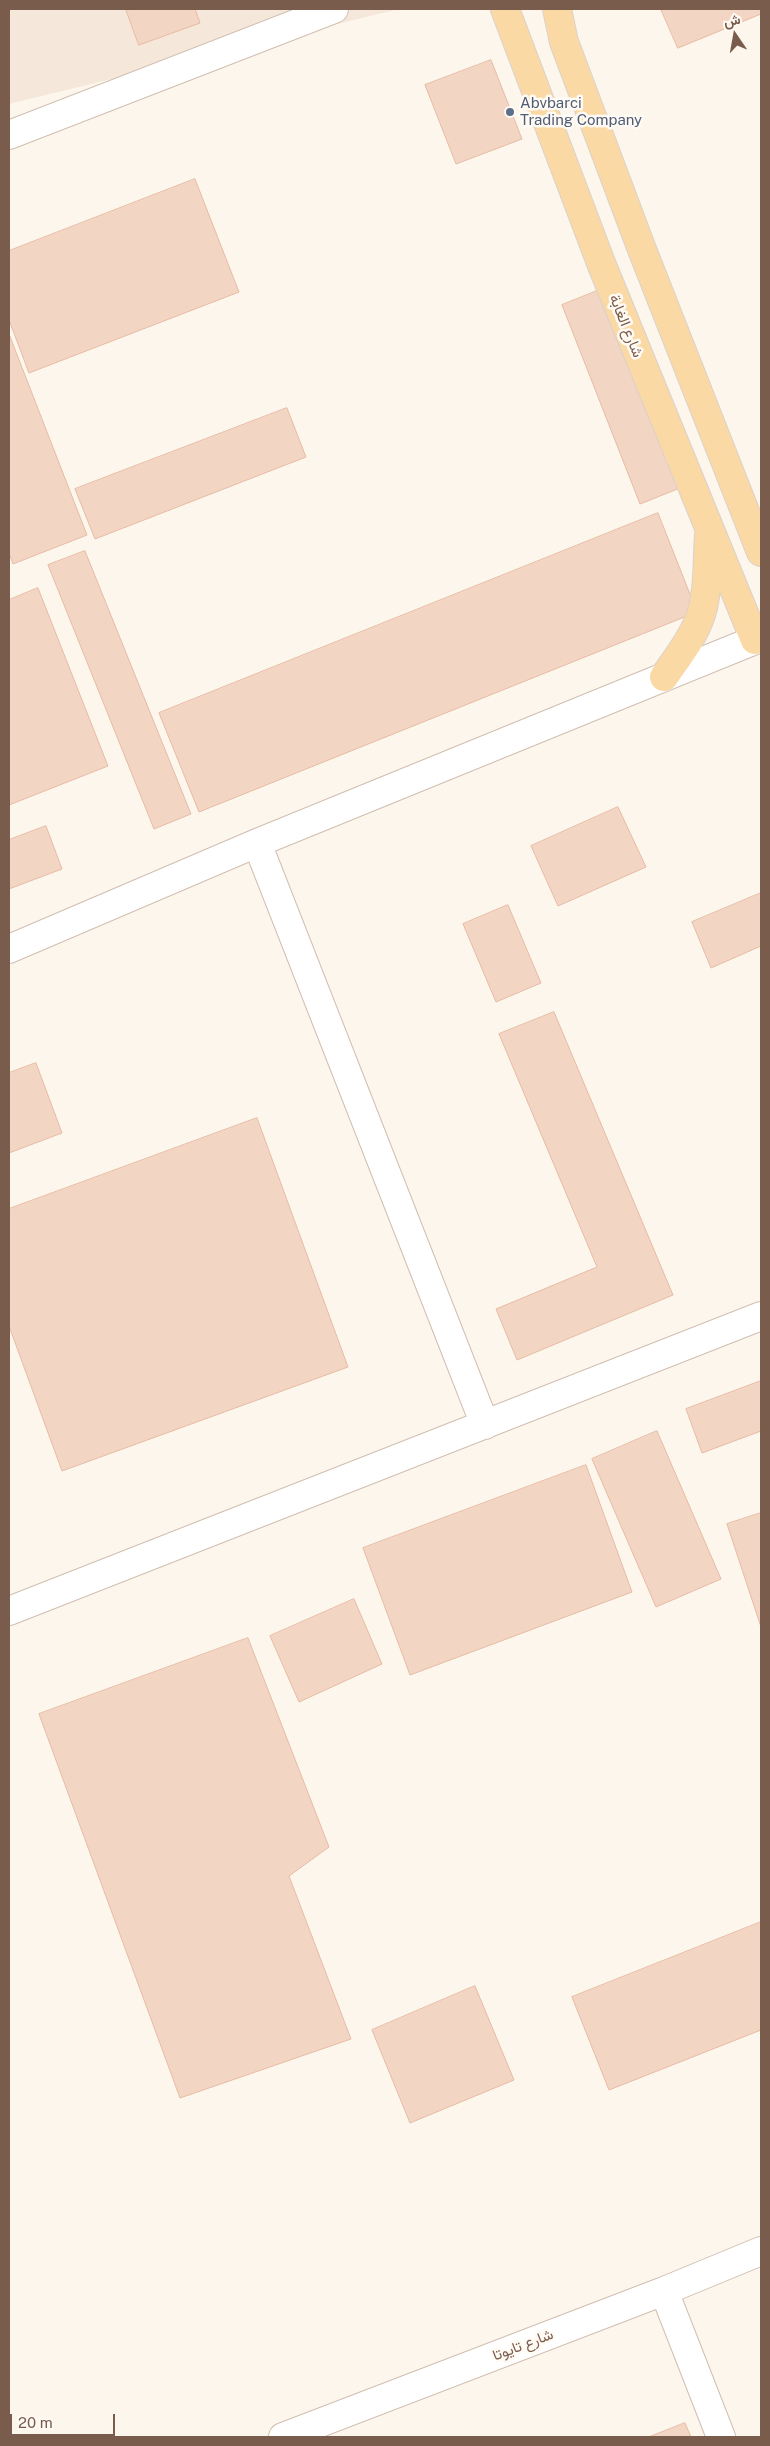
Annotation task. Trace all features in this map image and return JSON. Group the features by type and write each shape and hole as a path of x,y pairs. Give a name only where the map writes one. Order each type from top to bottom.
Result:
{"main road":[{"name":"شارع الغابة","path":"505,9 601,263 710,531 758,639"},
{"path":"557,9 564,42 641,246 761,552"},
{"path":"601,263 641,246"},
{"path":"664,677 691,637 699,621 703,606 710,531"}],"street":[{"path":"9,135 334,9"},
{"path":"9,949 257,843 758,639"},
{"path":"257,843 485,1425"},
{"path":"9,1611 761,1316"},
{"name":"شارع تايوتا","path":"284,2437 664,2291 761,2251"},
{"path":"664,2291 721,2437"}],"shaded area":[{"path":"9,9 399,9 9,104"}],"building":[{"path":"126,9 195,9 200,23 139,45"},
{"path":"661,9 761,9 761,14 678,48"},
{"path":"491,60 522,139 456,164 425,85"},
{"path":"195,179 239,292 29,373 9,320 9,251"},
{"path":"607,287 685,486 640,504 562,305"},
{"path":"9,334 87,535 13,564 9,553"},
{"path":"287,408 306,457 95,539 75,489"},
{"path":"658,513 697,612 199,812 159,713"},
{"path":"85,551 191,814 154,829 48,565"},
{"path":"38,588 108,766 9,805 9,600"},
{"path":"618,807 646,867 558,906 531,846"},
{"path":"46,826 62,869 9,889 9,840"},
{"path":"761,893 761,946 711,968 692,922"},
{"path":"508,905 541,983 496,1002 463,924"},
{"path":"554,1012 673,1295 517,1360 496,1309 597,1267 499,1034"},
{"path":"36,1063 62,1133 9,1153 9,1073"},
{"path":"257,1118 348,1367 62,1471 9,1326 9,1209"},
{"path":"761,1381 761,1431 702,1453 686,1409"},
{"path":"657,1431 721,1579 656,1607 592,1459"},
{"path":"586,1465 632,1592 410,1675 363,1548"},
{"path":"761,1513 761,1627 727,1524"},
{"path":"354,1599 382,1664 299,1702 270,1636"},
{"path":"248,1638 329,1847 289,1876 351,2039 180,2098 39,1714"},
{"path":"761,1922 761,2030 609,2090 572,1997"},
{"path":"475,1986 514,2080 410,2123 372,2030"},
{"path":"685,2423 691,2437 649,2437"}],"place":[{"name":"Abvbarci Trading Company","path":"510,112"}]}
